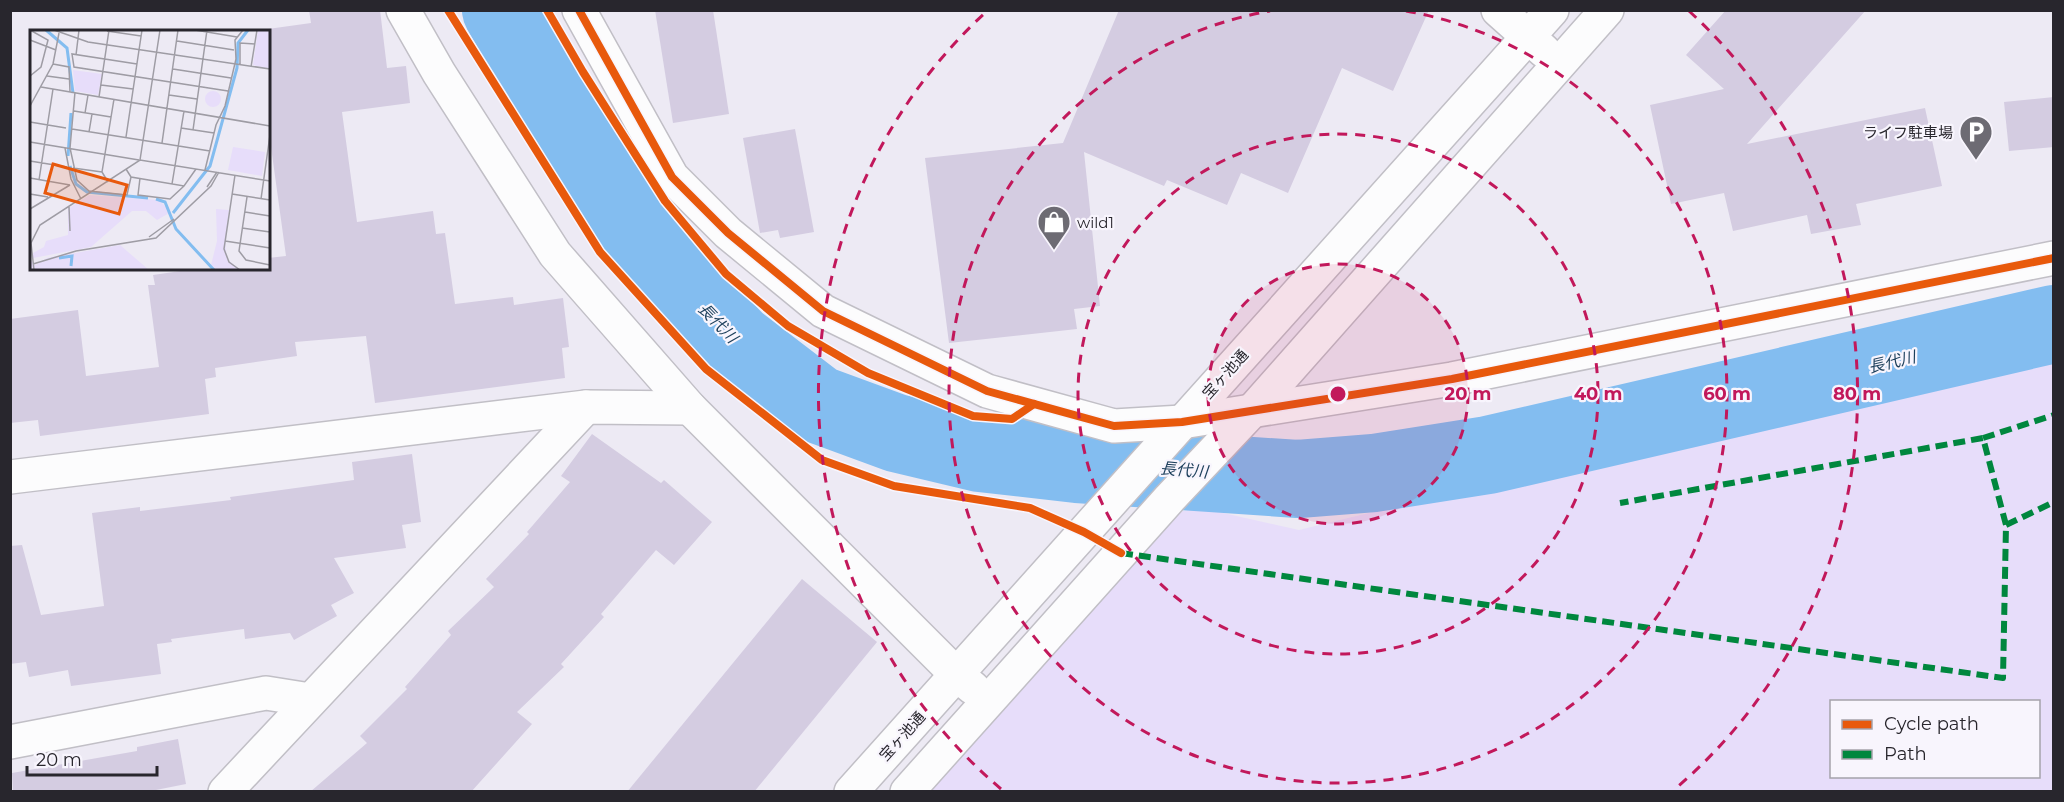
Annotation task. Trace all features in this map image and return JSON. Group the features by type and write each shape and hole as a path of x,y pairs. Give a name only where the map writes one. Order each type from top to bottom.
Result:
{"street":[{"path":"403,10 439,73 555,254 690,408 957,675 988,700"},
{"path":"579,10 672,177 728,233 823,311 987,391 1114,426 1171,434 1252,411 1452,380 2054,258"},
{"path":"1498,10 1559,63"},
{"name":"宝ヶ池通","path":"851,792 1552,10"},
{"path":"907,792 1170,498 1252,411 1607,10"},
{"path":"10,477 586,407 690,408"},
{"path":"225,792 586,407"},
{"path":"10,742 266,693 310,700"}],"shaded area":[{"path":"2053,355 2053,791 917,792 1156,516 1201,508 1299,530 1764,412"}],"building":[{"path":"309,10 380,10 387,68 406,66 410,103 342,112 357,222 433,211 436,234 445,233 455,304 513,297 514,305 563,298 569,347 562,348 565,378 375,403 366,336 295,342 297,356 215,368 216,377 205,379 209,414 40,436 38,420 10,423 10,319 78,310 86,376 159,367 148,285 155,285 153,275 187,270 270,270 270,258 286,256 270,140 270,30 268,29 311,23"},
{"path":"655,10 713,10 729,114 673,123"},
{"path":"1119,10 1429,10 1393,91 1342,68 1288,193 1241,173 1227,205 1167,180 1164,186 1084,152 1100,306 1074,309 1077,329 949,343 925,158 1063,143"},
{"path":"1726,10 1866,10 1747,144 1925,108 1942,186 1856,204 1861,225 1811,234 1807,215 1733,231 1724,193 1671,204 1650,105 1724,89 1686,55"},
{"path":"2054,97 2054,147 2009,151 2004,102"},
{"path":"795,129 814,232 780,238 778,230 760,233 743,138"},
{"path":"592,434 661,483 664,480 712,522 674,565 656,550 601,614 604,617 561,664 564,667 517,712 532,724 471,792 310,792 367,743 360,736 407,689 405,687 451,635 448,631 494,587 486,579 529,534 527,532 570,482 561,476"},
{"path":"412,454 421,522 402,525 406,548 334,558 354,593 331,605 337,616 294,640 290,633 245,639 244,629 171,639 172,642 157,644 161,674 71,686 68,670 29,677 26,662 10,664 10,546 22,545 41,615 104,606 92,513 140,507 140,511 231,500 230,497 354,480 352,462"},
{"path":"802,579 877,642 754,792 627,792"},
{"path":"178,739 186,784 146,792 13,792 12,773 137,751 137,747"}],"waterway":[{"name":"長代川","path":"501,10 575,138 656,257 736,342 817,404 896,433 980,453 1077,464 1298,479 1374,473 1488,455 2054,324"}],"marked path":[{"path":"1983,438 2054,415"},
{"path":"1121,553 2003,678 2006,525 1983,438 1620,503"},
{"path":"2006,525 2054,502"}],"cycle path":[{"path":"448,10 600,252 706,369 822,460 894,486 1030,508 1084,532 1121,553"},
{"path":"547,10 583,72 665,201 726,274 788,326 868,373 973,416 1012,419 1034,404"},
{"path":"579,10 672,177 728,233 823,311 987,391 1114,426 1182,422 1452,379 2054,258"}],"place":[{"name":"ライフ駐車場","path":"1976,161"},
{"name":"wild1","path":"1054,251"}]}
